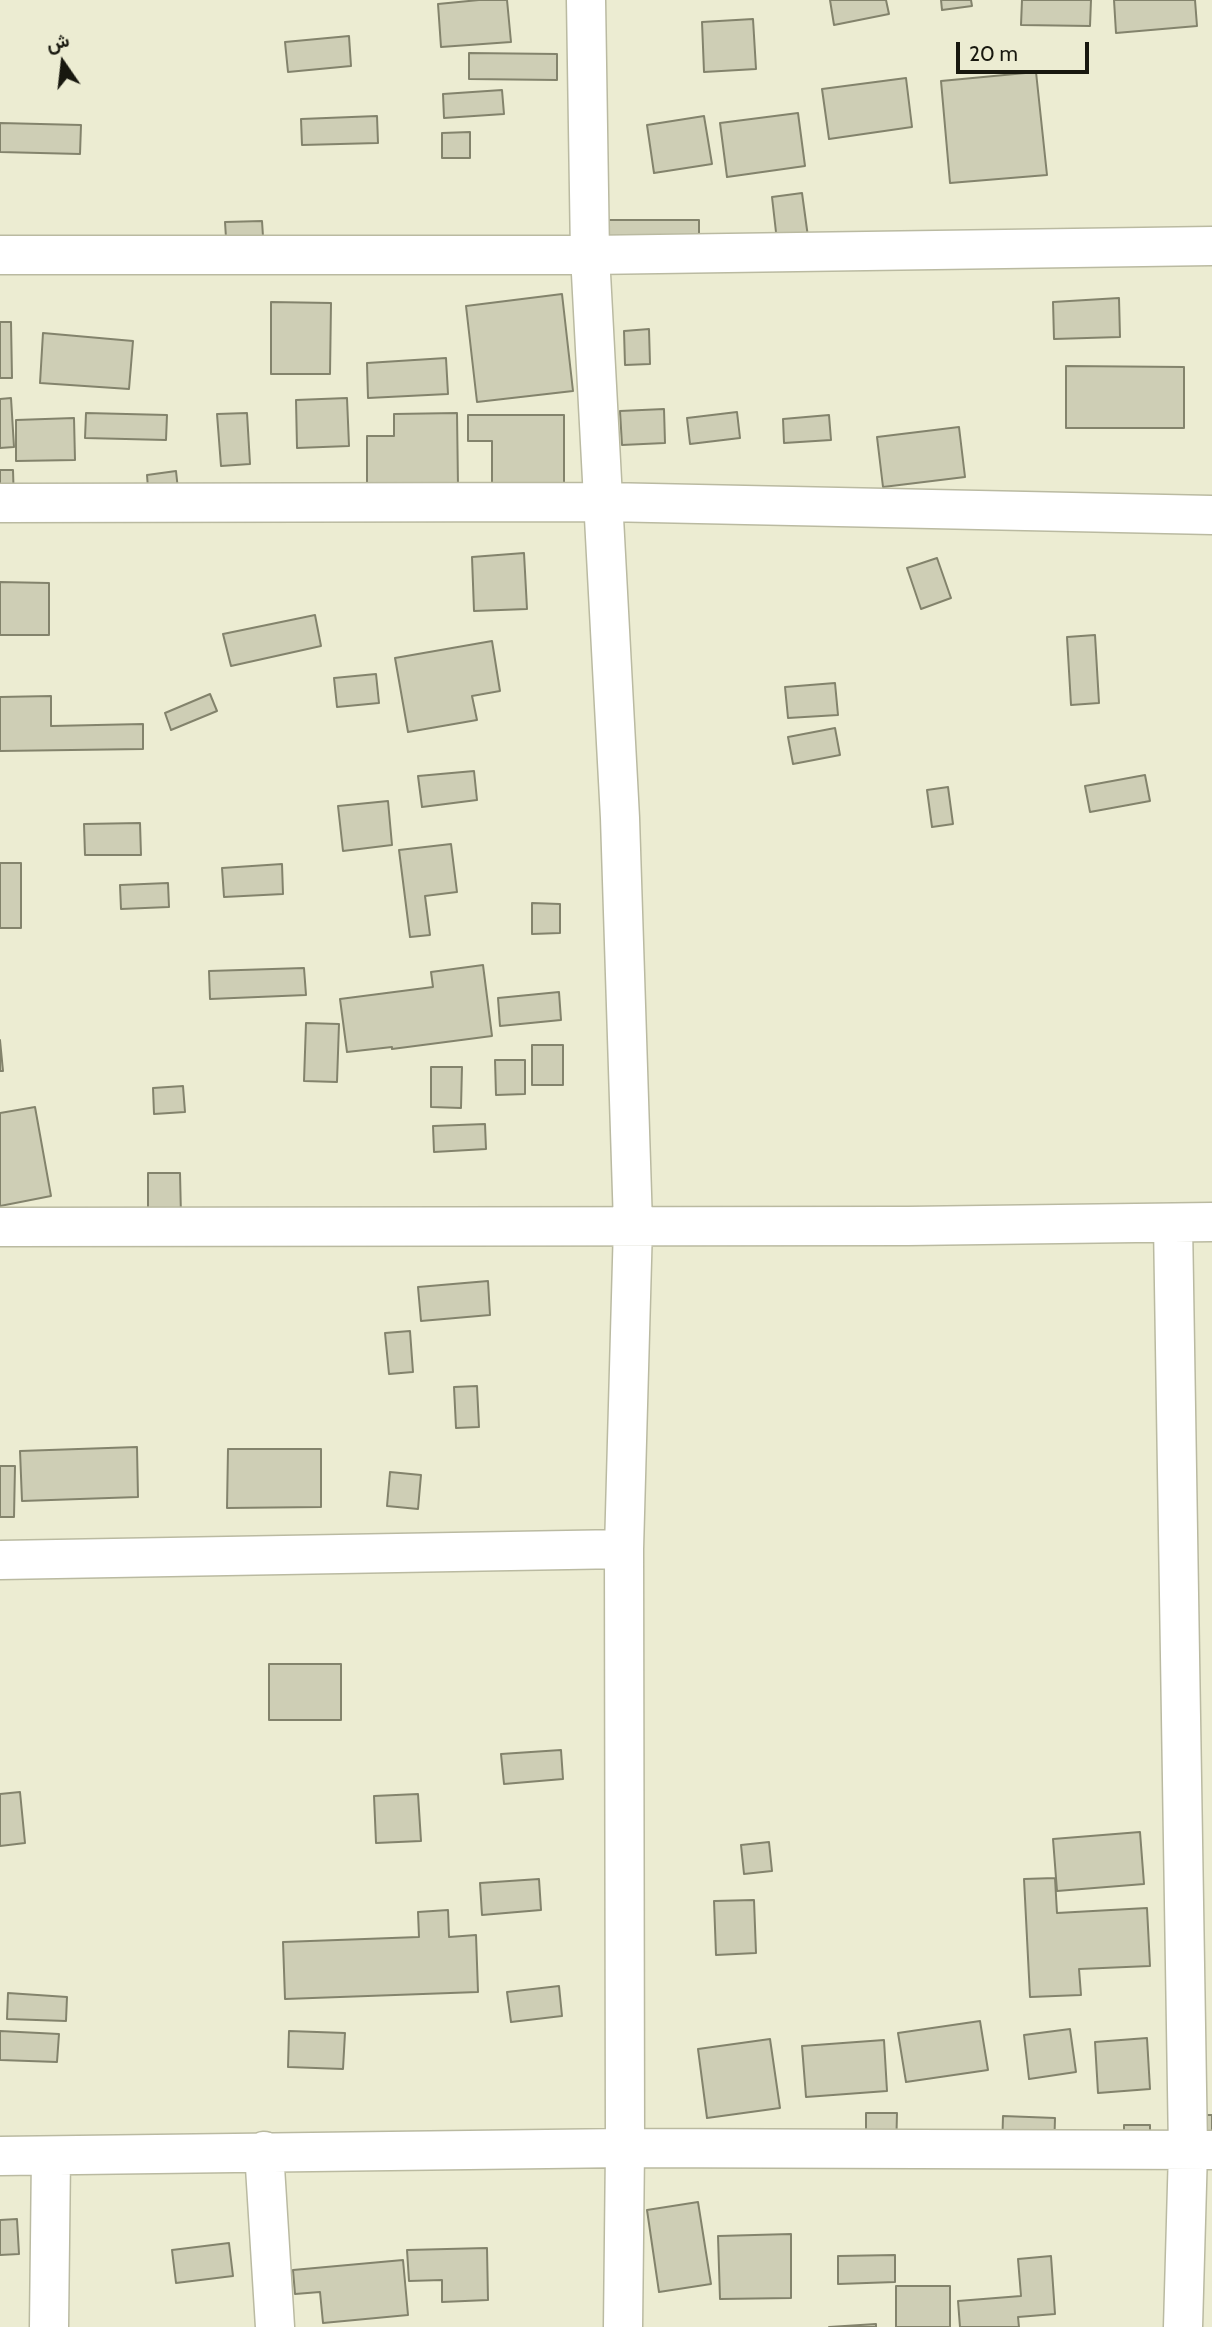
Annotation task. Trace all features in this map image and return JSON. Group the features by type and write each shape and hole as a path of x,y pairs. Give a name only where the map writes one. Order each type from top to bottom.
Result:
{"street":[{"path":"586,0 590,255 620,818 633,1225 624,1549 623,2327"},
{"path":"0,255 590,255 1212,246"},
{"path":"0,503 605,502 1212,516"},
{"path":"0,1227 1212,1222"},
{"path":"1173,1223 1200,2150 1183,2327"},
{"path":"0,1560 624,1549"},
{"path":"0,2156 625,2148 1200,2150"},
{"path":"264,2151 275,2327"},
{"path":"49,2327 51,2156"}],"building":[{"path":"507,0 511,42 441,47 438,4"},
{"path":"830,0 886,0 889,14 834,25"},
{"path":"941,0 971,0 972,6 942,10"},
{"path":"1022,0 1091,0 1090,26 1021,25"},
{"path":"1114,0 1195,0 1197,26 1116,33"},
{"path":"753,19 756,69 704,72 702,22"},
{"path":"349,36 351,66 288,72 285,42"},
{"path":"469,53 557,54 557,80 469,79"},
{"path":"1036,72 1047,175 950,183 941,81"},
{"path":"906,78 912,127 829,139 822,89"},
{"path":"502,90 504,114 444,118 443,94"},
{"path":"798,113 805,166 727,177 720,123"},
{"path":"377,116 378,143 302,145 301,119"},
{"path":"704,116 712,164 654,173 647,125"},
{"path":"0,123 81,125 80,154 0,152"},
{"path":"470,132 470,158 442,158 442,133"},
{"path":"802,193 808,237 777,241 772,197"},
{"path":"599,220 699,220 699,258 598,258"},
{"path":"262,221 264,252 227,254 225,222"},
{"path":"562,294 573,391 477,402 466,306"},
{"path":"1119,298 1120,337 1054,339 1053,302"},
{"path":"271,302 331,303 330,374 271,374"},
{"path":"0,322 11,322 12,378 0,378"},
{"path":"649,329 650,364 625,365 624,331"},
{"path":"43,333 133,341 129,389 40,383"},
{"path":"446,358 448,394 368,398 367,363"},
{"path":"1066,366 1184,367 1184,428 1066,428"},
{"path":"11,398 14,447 0,448 0,399"},
{"path":"347,398 349,446 297,448 296,400"},
{"path":"664,409 665,443 622,445 620,411"},
{"path":"737,412 740,438 690,444 687,418"},
{"path":"86,413 167,415 166,440 85,438"},
{"path":"247,413 250,464 221,466 217,414"},
{"path":"457,413 458,486 367,487 367,436 394,436 394,414"},
{"path":"468,415 564,415 564,503 492,502 492,441 468,441"},
{"path":"829,415 831,440 784,443 783,419"},
{"path":"74,418 75,460 16,461 16,420"},
{"path":"959,427 965,477 883,487 877,437"},
{"path":"0,470 13,470 14,503 0,503"},
{"path":"176,471 179,499 149,502 147,475"},
{"path":"524,553 527,609 474,611 472,557"},
{"path":"937,558 951,598 921,609 907,568"},
{"path":"0,582 49,583 49,635 0,635"},
{"path":"315,615 321,646 231,666 223,634"},
{"path":"1095,635 1099,703 1071,705 1067,637"},
{"path":"492,641 500,691 472,696 477,720 408,732 395,658"},
{"path":"376,674 379,703 337,707 334,678"},
{"path":"835,683 838,715 788,718 785,687"},
{"path":"210,694 217,711 171,730 165,713"},
{"path":"51,696 51,726 143,724 143,749 0,751 0,697"},
{"path":"835,728 840,755 793,764 788,737"},
{"path":"474,771 477,800 422,807 418,776"},
{"path":"1145,775 1150,801 1090,812 1085,786"},
{"path":"948,787 953,824 932,827 927,790"},
{"path":"388,801 392,845 343,851 338,806"},
{"path":"140,823 141,855 85,855 84,824"},
{"path":"451,844 457,892 425,896 430,935 410,937 399,850"},
{"path":"0,863 21,863 21,928 0,928"},
{"path":"282,864 283,894 224,897 222,868"},
{"path":"168,883 169,907 121,909 120,885"},
{"path":"532,903 560,904 560,933 532,934"},
{"path":"483,965 492,1036 347,1052 340,999 433,987 431,972"},
{"path":"304,968 306,995 210,999 209,971"},
{"path":"559,992 561,1020 500,1026 498,998"},
{"path":"306,1023 339,1024 337,1082 304,1081"},
{"path":"0,1040 3,1071 0,1071"},
{"path":"532,1045 563,1045 563,1085 532,1085"},
{"path":"495,1060 525,1060 525,1094 496,1095"},
{"path":"431,1067 462,1067 461,1108 431,1107"},
{"path":"183,1086 185,1112 154,1114 153,1088"},
{"path":"35,1107 51,1196 0,1206 0,1113"},
{"path":"485,1124 486,1149 434,1152 433,1126"},
{"path":"148,1173 180,1173 181,1216 148,1216"},
{"path":"488,1281 490,1315 421,1321 418,1287"},
{"path":"410,1331 413,1372 389,1374 385,1333"},
{"path":"477,1386 479,1427 456,1428 454,1387"},
{"path":"137,1447 138,1497 22,1501 20,1451"},
{"path":"228,1449 321,1449 321,1507 227,1508"},
{"path":"0,1466 15,1466 14,1517 0,1517"},
{"path":"390,1472 421,1475 418,1509 387,1506"},
{"path":"269,1664 341,1664 341,1720 269,1720"},
{"path":"561,1750 563,1779 504,1784 501,1754"},
{"path":"20,1792 25,1843 0,1846 0,1794"},
{"path":"418,1794 421,1841 376,1843 374,1796"},
{"path":"1140,1832 1144,1884 1057,1891 1053,1839"},
{"path":"769,1842 772,1871 744,1874 741,1845"},
{"path":"1055,1878 1057,1913 1147,1908 1150,1966 1079,1969 1081,1995 1030,1997 1024,1879"},
{"path":"539,1879 541,1910 482,1915 480,1883"},
{"path":"754,1900 756,1953 716,1955 714,1901"},
{"path":"448,1910 449,1937 476,1935 478,1992 285,1999 283,1942 419,1937 418,1912"},
{"path":"559,1986 562,2016 511,2022 507,1992"},
{"path":"8,1993 67,1997 66,2021 7,2019"},
{"path":"980,2021 988,2070 906,2082 898,2033"},
{"path":"1070,2029 1076,2072 1029,2079 1024,2035"},
{"path":"0,2031 59,2034 57,2062 0,2060"},
{"path":"289,2031 345,2033 343,2069 288,2067"},
{"path":"1147,2038 1150,2089 1098,2093 1095,2042"},
{"path":"770,2039 780,2108 707,2118 698,2049"},
{"path":"884,2040 887,2091 806,2097 802,2046"},
{"path":"866,2113 897,2113 896,2153 866,2152"},
{"path":"1200,2115 1212,2115 1212,2148"},
{"path":"1003,2116 1055,2118 1054,2153 1002,2152"},
{"path":"1124,2125 1150,2125 1150,2152 1124,2153"},
{"path":"698,2202 711,2284 659,2292 647,2210"},
{"path":"17,2219 19,2254 0,2255 0,2220"},
{"path":"791,2234 791,2298 720,2299 718,2236"},
{"path":"229,2243 233,2276 176,2283 172,2250"},
{"path":"487,2248 488,2300 442,2302 442,2280 409,2281 407,2250"},
{"path":"895,2255 895,2282 838,2284 838,2256"},
{"path":"1051,2256 1055,2314 1018,2317 1019,2327 960,2327 958,2301 1021,2296 1018,2259"},
{"path":"403,2260 408,2315 323,2323 320,2292 295,2294 293,2270"},
{"path":"896,2286 950,2286 950,2327 896,2327"},
{"path":"876,2324 876,2327 829,2327"}]}
